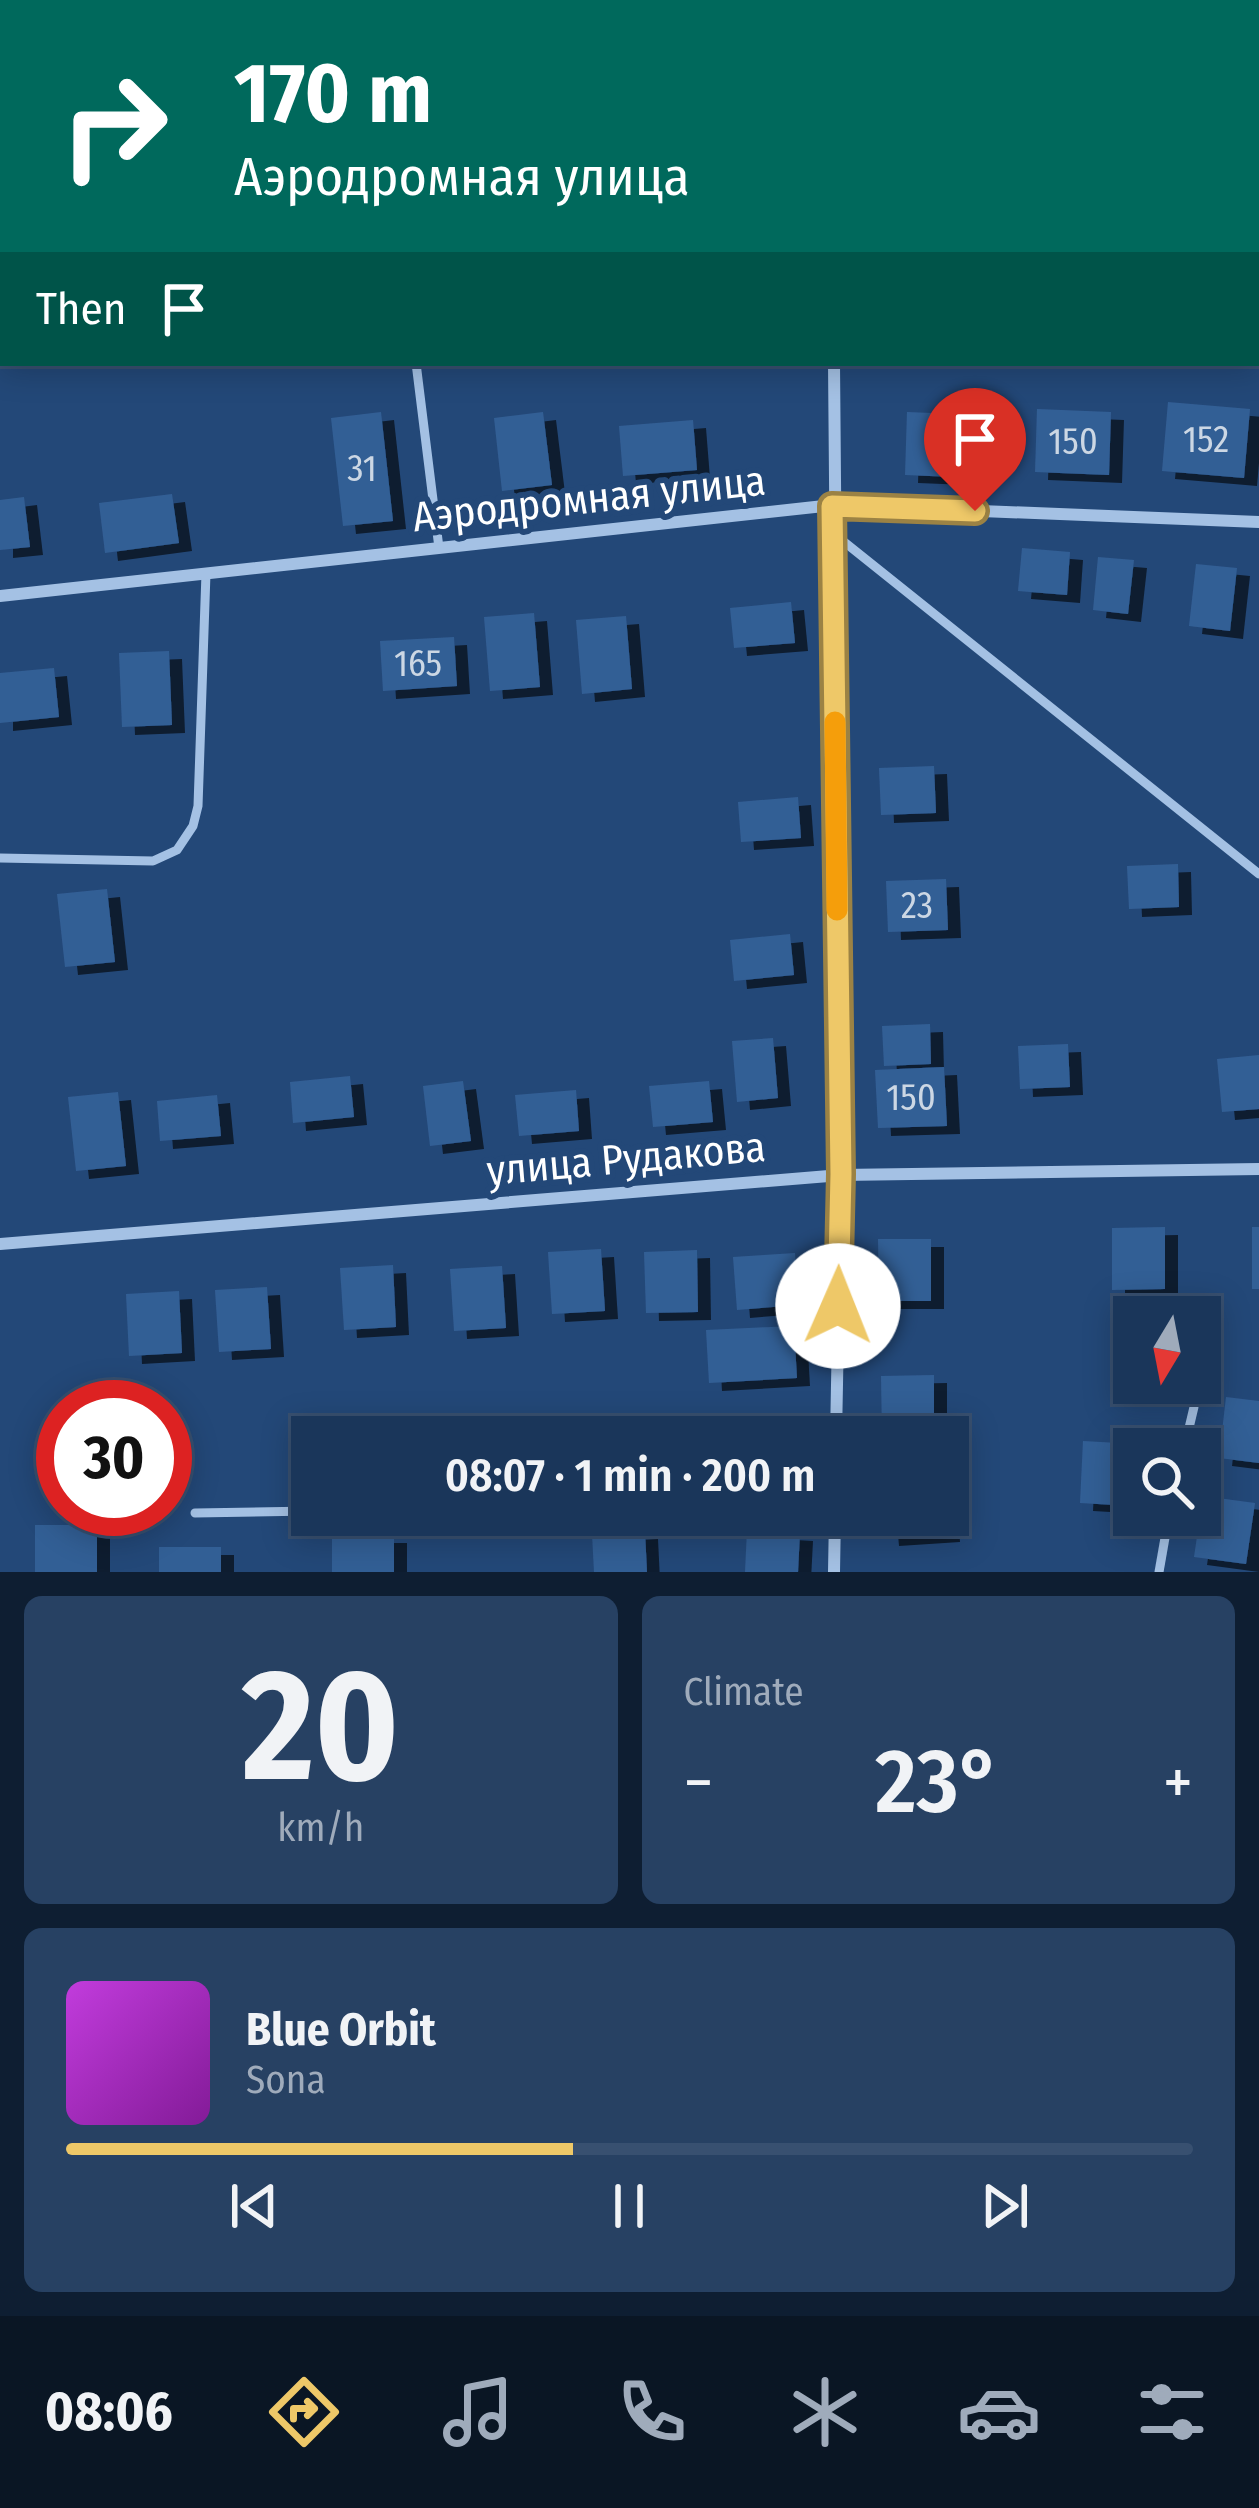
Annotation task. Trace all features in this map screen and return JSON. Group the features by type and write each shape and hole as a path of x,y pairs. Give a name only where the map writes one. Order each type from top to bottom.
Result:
{"street":[{"path":"834,366 841,1174 836,1416"},
{"name":"Аэродромная улица","path":"0,596 832,506 1259,521"},
{"name":"улица Рудакова","path":"0,1244 841,1174 1259,1169"},
{"path":"834,1572 835,1536"}],"lane":[{"path":"416,366 440,548"},
{"path":"833,533 1259,874"},
{"path":"0,858 153,862 177,850 193,826 198,806 206,573"},
{"path":"1189,1428 1194,1407"},
{"path":"195,1514 291,1512"},
{"path":"1159,1572 1165,1536"}],"building":[{"path":"1168,402 1250,409 1244,478 1162,471"},
{"path":"1037,409 1111,412 1109,475 1035,472"},
{"path":"381,412 393,521 343,526 331,418"},
{"path":"543,412 552,485 502,491 494,418"},
{"path":"907,412 981,415 979,478 905,475"},
{"path":"693,420 697,470 623,476 619,426"},
{"path":"172,494 179,543 105,553 99,503"},
{"path":"24,497 30,547 0,550 0,500"},
{"path":"1022,548 1070,552 1067,595 1018,591"},
{"path":"1098,557 1134,560 1128,614 1093,610"},
{"path":"1196,564 1237,568 1230,631 1189,626"},
{"path":"791,602 795,643 734,648 730,608"},
{"path":"534,613 540,687 490,691 484,617"},
{"path":"626,616 632,689 582,694 576,620"},
{"path":"454,637 457,686 383,691 380,641"},
{"path":"169,651 172,725 122,727 119,653"},
{"path":"54,668 59,717 0,723 0,673"},
{"path":"934,766 936,813 881,815 879,768"},
{"path":"798,797 801,838 741,842 738,802"},
{"path":"1178,864 1179,907 1129,909 1127,866"},
{"path":"946,879 948,930 888,932 886,881"},
{"path":"107,889 115,962 65,967 57,894"},
{"path":"790,934 794,975 734,981 730,940"},
{"path":"930,1024 931,1064 884,1066 882,1026"},
{"path":"773,1038 778,1098 737,1102 732,1041"},
{"path":"1068,1044 1070,1087 1020,1089 1018,1046"},
{"path":"1259,1055 1259,1109 1222,1112 1217,1059"},
{"path":"944,1067 947,1126 878,1128 875,1070"},
{"path":"350,1076 354,1117 293,1123 290,1082"},
{"path":"463,1081 471,1141 430,1146 423,1086"},
{"path":"709,1081 713,1122 653,1127 649,1086"},
{"path":"576,1090 579,1131 519,1136 515,1095"},
{"path":"118,1092 126,1166 76,1171 68,1097"},
{"path":"217,1095 221,1136 160,1141 157,1101"},
{"path":"1165,1227 1165,1289 1112,1290 1112,1228"},
{"path":"1252,1227 1259,1227 1259,1289 1252,1289"},
{"path":"878,1239 931,1239 931,1301 879,1301"},
{"path":"601,1249 605,1311 552,1314 548,1252"},
{"path":"697,1250 698,1312 646,1313 644,1252"},
{"path":"795,1253 798,1305 737,1310 733,1257"},
{"path":"393,1265 396,1327 344,1330 340,1268"},
{"path":"502,1266 506,1328 454,1331 450,1269"},
{"path":"267,1287 271,1349 219,1352 215,1290"},
{"path":"179,1291 182,1353 129,1356 126,1294"},
{"path":"794,1326 797,1378 709,1383 706,1330"},
{"path":"934,1375 934,1416 882,1416 881,1376"},
{"path":"1226,1397 1259,1401 1259,1463 1221,1458"},
{"path":"1083,1441 1113,1443 1113,1505 1080,1503"},
{"path":"1221,1498 1255,1503 1246,1564 1194,1557 1197,1536 1221,1536"},
{"path":"35,1525 36,1536 97,1536 97,1572 35,1572"},
{"path":"332,1536 394,1536 394,1572 332,1572"},
{"path":"592,1536 645,1536 647,1572 594,1572"},
{"path":"747,1536 800,1536 798,1572 745,1572"},
{"path":"159,1547 221,1547 221,1572 159,1572"}],"slow traffic":[{"path":"835,722 837,910"}],"route":[{"path":"838,1306 841,1174 832,506 975,511"}]}
